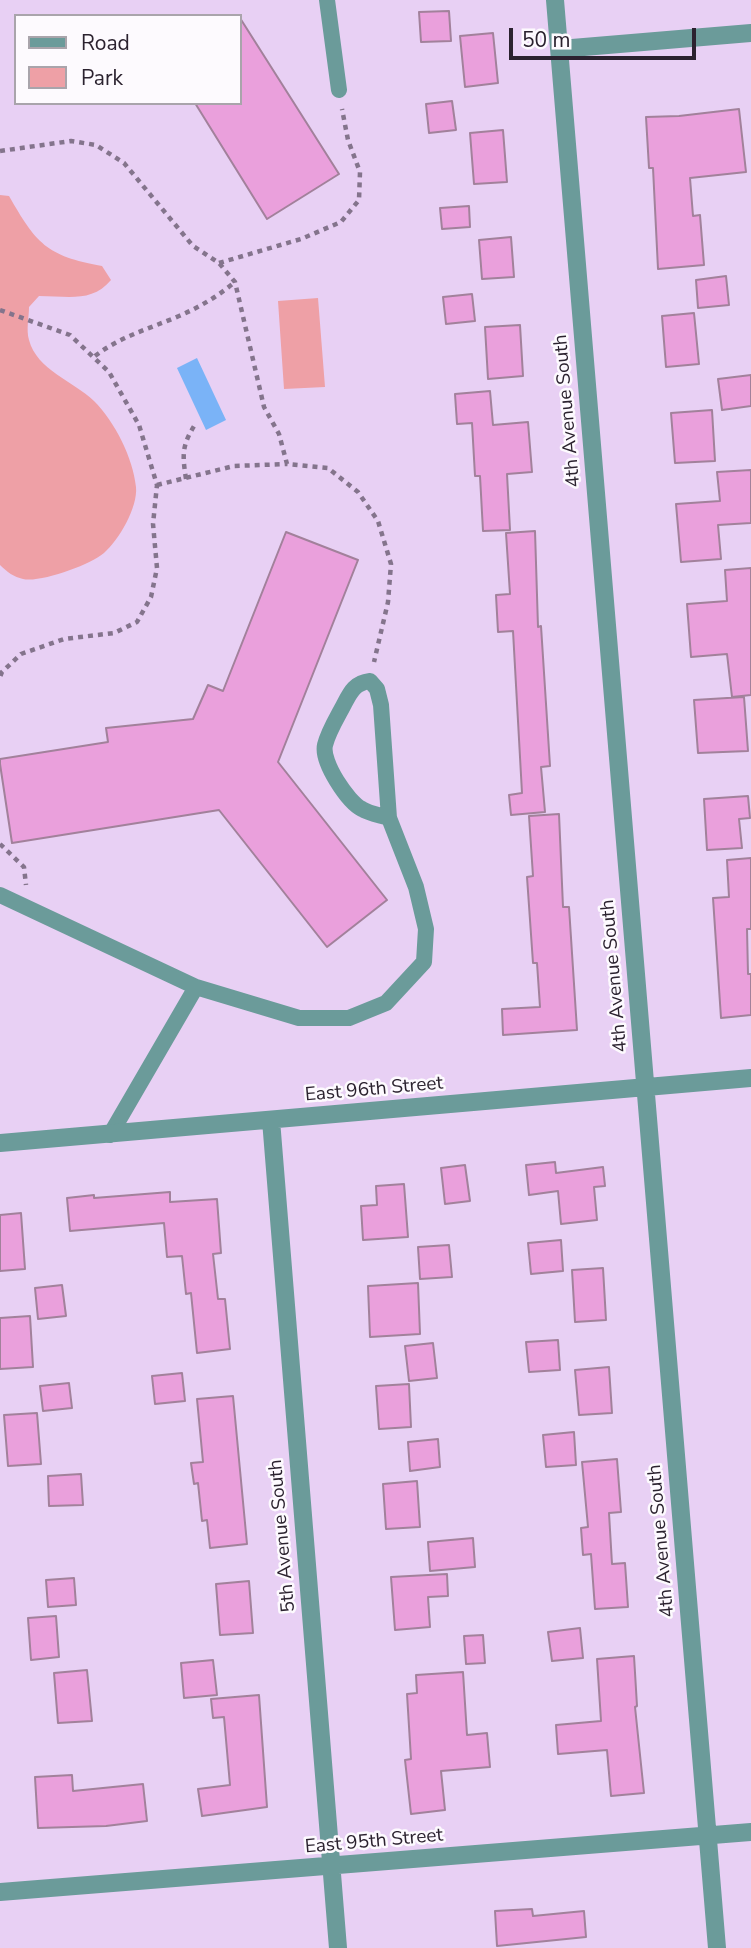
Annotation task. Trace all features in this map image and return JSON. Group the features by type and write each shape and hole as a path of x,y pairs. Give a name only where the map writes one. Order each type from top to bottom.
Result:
{"street":[{"name":"4th Avenue South","path":"555,0 717,1948"},
{"path":"560,49 751,33"},
{"name":"East 96th Street","path":"0,1143 751,1078"},
{"name":"5th Avenue South","path":"271,1121 338,1948"},
{"name":"East 95th Street","path":"0,1892 751,1832"}],"lane":[{"path":"327,0 339,90"},
{"path":"0,895 196,987 299,1018 349,1018 386,1003 424,962 426,929 416,887 389,818 381,705 377,689 370,681 354,687 324,748 331,773 360,809 389,818"},
{"path":"110,1135 196,987"}],"path":[{"path":"219,263 301,239 341,222 359,200 360,172 348,141 339,90"},
{"path":"0,151 71,141 96,145 124,163 193,246 219,263 236,282 264,407 279,434 287,464"},
{"path":"95,356 124,337 214,299 236,282"},
{"path":"0,310 70,335 109,372 139,425 157,485 153,524 158,568 151,597 138,622 114,633 64,639 21,654 0,677"},
{"path":"186,479 182,457 184,442 196,423"},
{"path":"157,485 234,466 287,464 328,468 358,492 377,521 391,564 388,602 370,681"},
{"path":"0,844 24,867 28,907"}],"green space":[{"path":"0,195 9,196 27,225 45,245 68,257 102,266 111,280 96,292 78,297 39,296 29,307 28,336 40,359 86,394 109,419 127,453 136,487 134,504 126,523 104,553 65,572 31,580 17,577 0,565"},
{"path":"318,298 325,387 284,389 278,301"}],"water":[{"path":"197,358 226,420 206,430 177,368"}],"building":[{"path":"449,11 451,41 421,42 419,12"},
{"path":"242,21 339,174 267,219 196,105 242,105"},
{"path":"493,33 498,83 465,87 460,36"},
{"path":"452,101 456,130 429,133 426,104"},
{"path":"739,109 746,172 690,178 693,216 700,215 704,265 658,269 653,168 649,168 646,117"},
{"path":"503,130 507,182 474,184 470,133"},
{"path":"469,206 470,227 442,229 440,208"},
{"path":"511,237 514,277 482,279 479,240"},
{"path":"726,276 729,305 698,308 696,280"},
{"path":"472,294 475,321 446,324 443,297"},
{"path":"694,313 699,364 666,367 662,316"},
{"path":"520,325 523,376 488,379 485,327"},
{"path":"751,375 751,406 722,410 718,379"},
{"path":"490,391 493,425 528,422 532,472 507,474 510,530 483,531 480,476 475,476 472,423 457,424 455,394"},
{"path":"712,410 715,461 675,463 671,413"},
{"path":"751,470 751,523 718,525 721,559 681,562 676,504 720,501 717,472"},
{"path":"535,531 538,627 541,626 550,766 541,767 545,812 511,815 509,795 522,793 513,631 498,632 496,595 510,594 506,533"},
{"path":"286,532 358,560 278,762 387,900 327,947 219,810 12,843 0,764 0,759 108,742 106,728 193,719 208,685 223,691"},
{"path":"751,568 751,695 732,697 727,654 691,657 687,604 727,601 725,570"},
{"path":"744,697 748,751 698,753 694,700"},
{"path":"748,796 750,818 739,819 742,848 707,850 704,799"},
{"path":"559,814 563,907 569,907 577,1030 503,1035 502,1009 540,1007 537,963 533,963 527,877 533,876 529,816"},
{"path":"751,858 751,929 747,929 751,1015 721,1018 713,898 729,897 727,860"},
{"path":"555,1162 556,1173 603,1167 605,1186 594,1187 597,1220 561,1224 558,1191 529,1195 526,1165"},
{"path":"465,1165 470,1201 445,1204 441,1168"},
{"path":"404,1184 408,1237 363,1240 361,1206 377,1205 376,1186"},
{"path":"170,1192 170,1202 217,1199 221,1253 213,1254 218,1299 225,1299 230,1349 197,1353 191,1293 186,1294 182,1256 167,1257 164,1223 70,1231 67,1198"},
{"path":"21,1213 25,1269 0,1271 0,1215"},
{"path":"561,1240 563,1271 531,1274 528,1243"},
{"path":"449,1245 452,1277 420,1279 418,1247"},
{"path":"603,1268 606,1320 575,1322 572,1270"},
{"path":"418,1283 420,1334 370,1337 368,1286"},
{"path":"62,1285 66,1316 38,1319 35,1288"},
{"path":"30,1316 33,1367 0,1369 0,1318"},
{"path":"558,1340 560,1370 529,1372 526,1342"},
{"path":"433,1343 437,1378 409,1381 405,1346"},
{"path":"609,1367 612,1413 579,1415 575,1370"},
{"path":"182,1373 185,1401 155,1404 152,1376"},
{"path":"69,1383 72,1408 43,1411 40,1386"},
{"path":"409,1384 411,1427 379,1429 376,1386"},
{"path":"233,1396 247,1544 210,1548 207,1520 202,1521 198,1483 194,1484 191,1463 203,1462 197,1399"},
{"path":"37,1413 41,1464 8,1466 4,1415"},
{"path":"574,1432 576,1465 546,1467 543,1435"},
{"path":"438,1439 440,1467 410,1471 408,1442"},
{"path":"617,1459 621,1512 609,1513 612,1564 625,1563 628,1607 595,1609 591,1554 583,1555 581,1528 588,1527 582,1462"},
{"path":"81,1474 83,1505 49,1506 48,1476"},
{"path":"417,1481 420,1527 386,1529 383,1484"},
{"path":"473,1538 475,1567 430,1571 428,1542"},
{"path":"447,1574 448,1596 428,1597 430,1627 395,1630 391,1577"},
{"path":"74,1578 76,1605 48,1607 46,1580"},
{"path":"249,1581 253,1633 220,1635 216,1584"},
{"path":"56,1616 59,1657 31,1660 28,1618"},
{"path":"580,1628 583,1658 552,1661 548,1632"},
{"path":"483,1635 485,1663 466,1664 464,1636"},
{"path":"634,1656 635,1707 644,1793 611,1796 607,1750 558,1754 556,1725 601,1721 597,1659"},
{"path":"213,1660 217,1695 184,1698 181,1663"},
{"path":"87,1670 92,1721 58,1723 54,1673"},
{"path":"463,1672 467,1735 487,1733 490,1767 441,1771 445,1810 411,1814 405,1760 411,1759 407,1694 417,1693 416,1675"},
{"path":"259,1695 267,1807 202,1816 198,1789 230,1785 224,1717 213,1718 211,1699"},
{"path":"72,1775 73,1791 143,1784 147,1821 106,1826 38,1828 35,1777"},
{"path":"532,1909 533,1916 584,1911 586,1937 497,1946 495,1911"}]}
